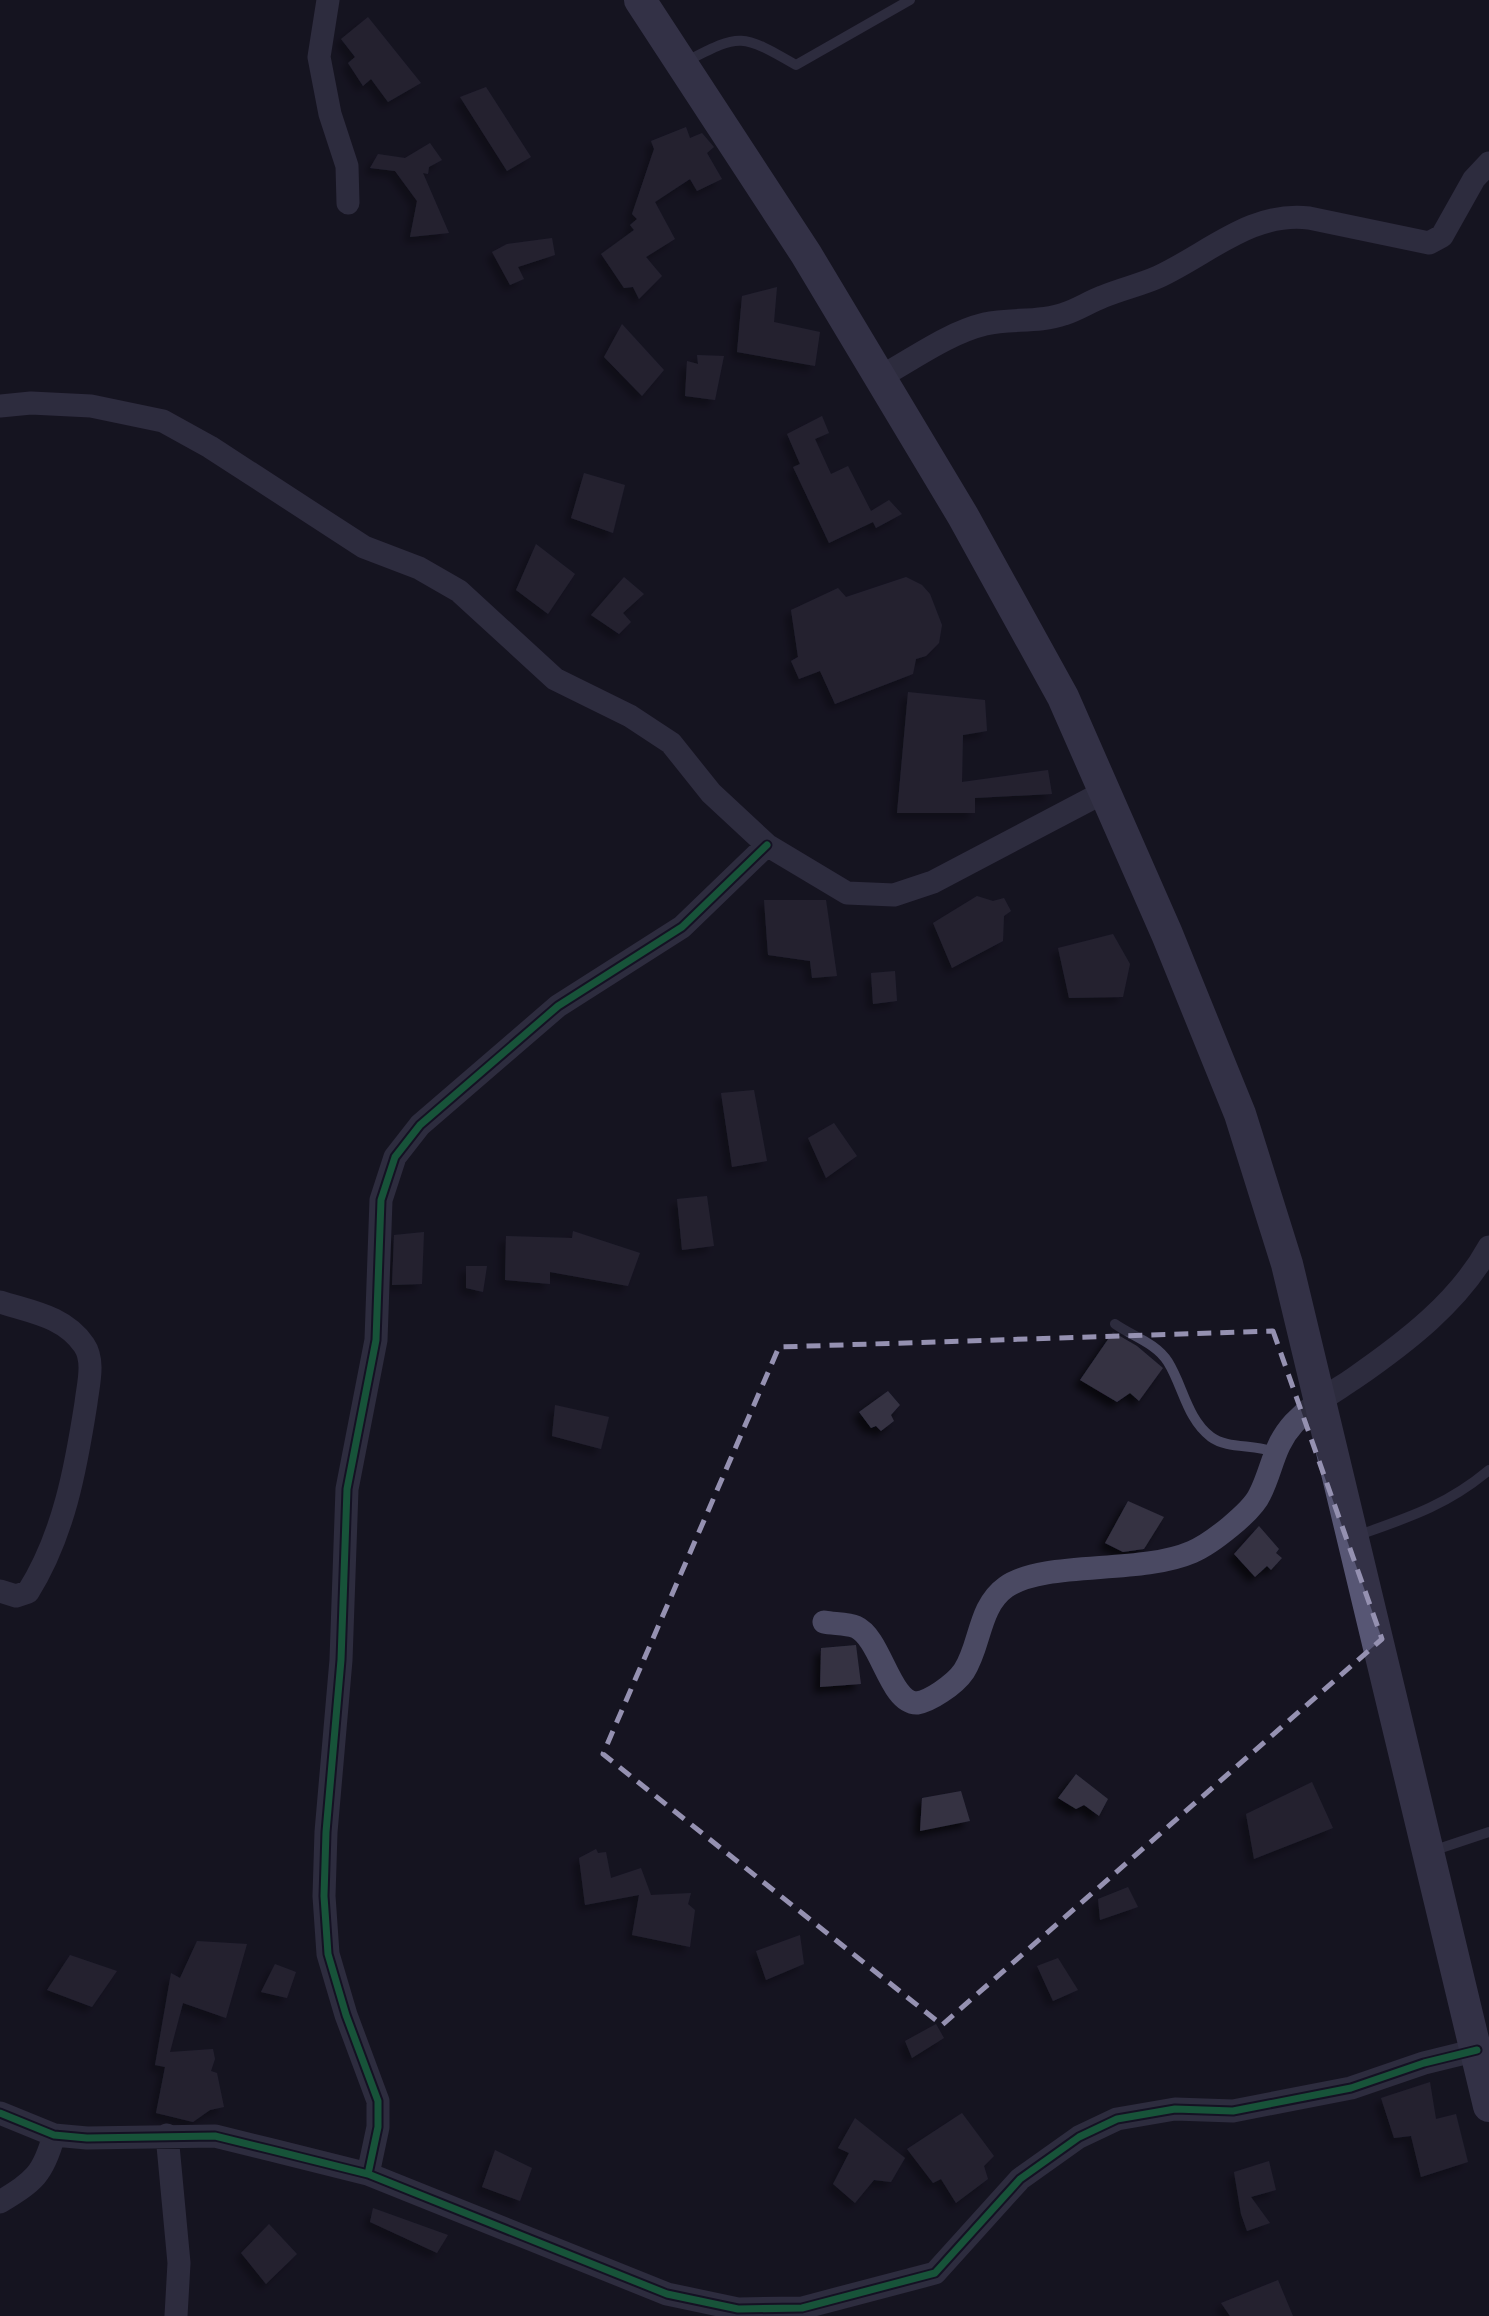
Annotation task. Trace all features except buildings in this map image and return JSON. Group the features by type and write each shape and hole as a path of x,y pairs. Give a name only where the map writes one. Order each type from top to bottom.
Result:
{"main road":[{"path":"640,0 806,254 963,516 1063,697 1167,934 1240,1114 1287,1264 1429,1852 1482,2056 1489,2106"}],"street":[{"path":"328,0 319,57 330,114 347,166 348,203"},
{"path":"880,377 948,339 981,325 1009,319 1036,321 1064,314 1159,276 1212,244 1269,220 1293,216 1309,218 1429,243 1442,236 1474,179 1489,163"},
{"path":"0,406 31,403 91,406 163,421 210,447 364,547 419,568 459,592 555,679 631,716 671,743 712,793 767,845 847,893 894,895 933,882 1104,792"},
{"path":"368,2174 378,2127 378,2101 346,2015 328,1954 324,1896 326,1832 341,1660 347,1489 376,1340 379,1303 376,1261 381,1200 395,1157 420,1125 558,1006 682,927 767,845"},
{"path":"824,1622 856,1627 870,1639 895,1688 906,1701 917,1703 935,1696 956,1681 966,1669 983,1616 1005,1588 1032,1574 1125,1568 1164,1562 1194,1552 1220,1534 1260,1496 1274,1452 1292,1425 1320,1398 1353,1379 1434,1316 1475,1272 1489,1247"},
{"path":"0,1302 40,1312 62,1325 85,1346 91,1373 70,1490 41,1569 28,1592 16,1596 0,1591"},
{"path":"0,2113 54,2135 118,2138 215,2136 368,2174 667,2294 738,2309 802,2308 934,2273 1020,2179 1079,2137 1117,2119 1175,2109 1233,2111 1351,2088 1424,2063 1482,2056"},
{"path":"0,2202 36,2178 45,2165 54,2135"},
{"path":"167,2135 179,2263 176,2316"}],"lane":[{"path":"680,64 730,39 751,41 796,65 910,0"},
{"path":"1115,1324 1145,1340 1167,1360 1196,1420 1212,1439 1260,1446 1274,1452"},
{"path":"1353,1537 1435,1507 1489,1470"},
{"path":"1429,1852 1489,1832"}],"highlighted area":[{"path":"1273,1331 1382,1639 942,2025 603,1754 779,1347"}],"cycle path":[{"path":"368,2174 378,2127 378,2101 346,2015 328,1954 324,1896 326,1832 341,1660 347,1489 376,1340 381,1200 395,1157 420,1125 558,1006 682,927 767,845"},
{"path":"0,2113 54,2135 87,2138 215,2136 368,2174 667,2294 738,2309 802,2308 935,2273 1020,2179 1079,2137 1117,2119 1175,2109 1233,2111 1351,2088 1424,2063 1477,2050"}]}
